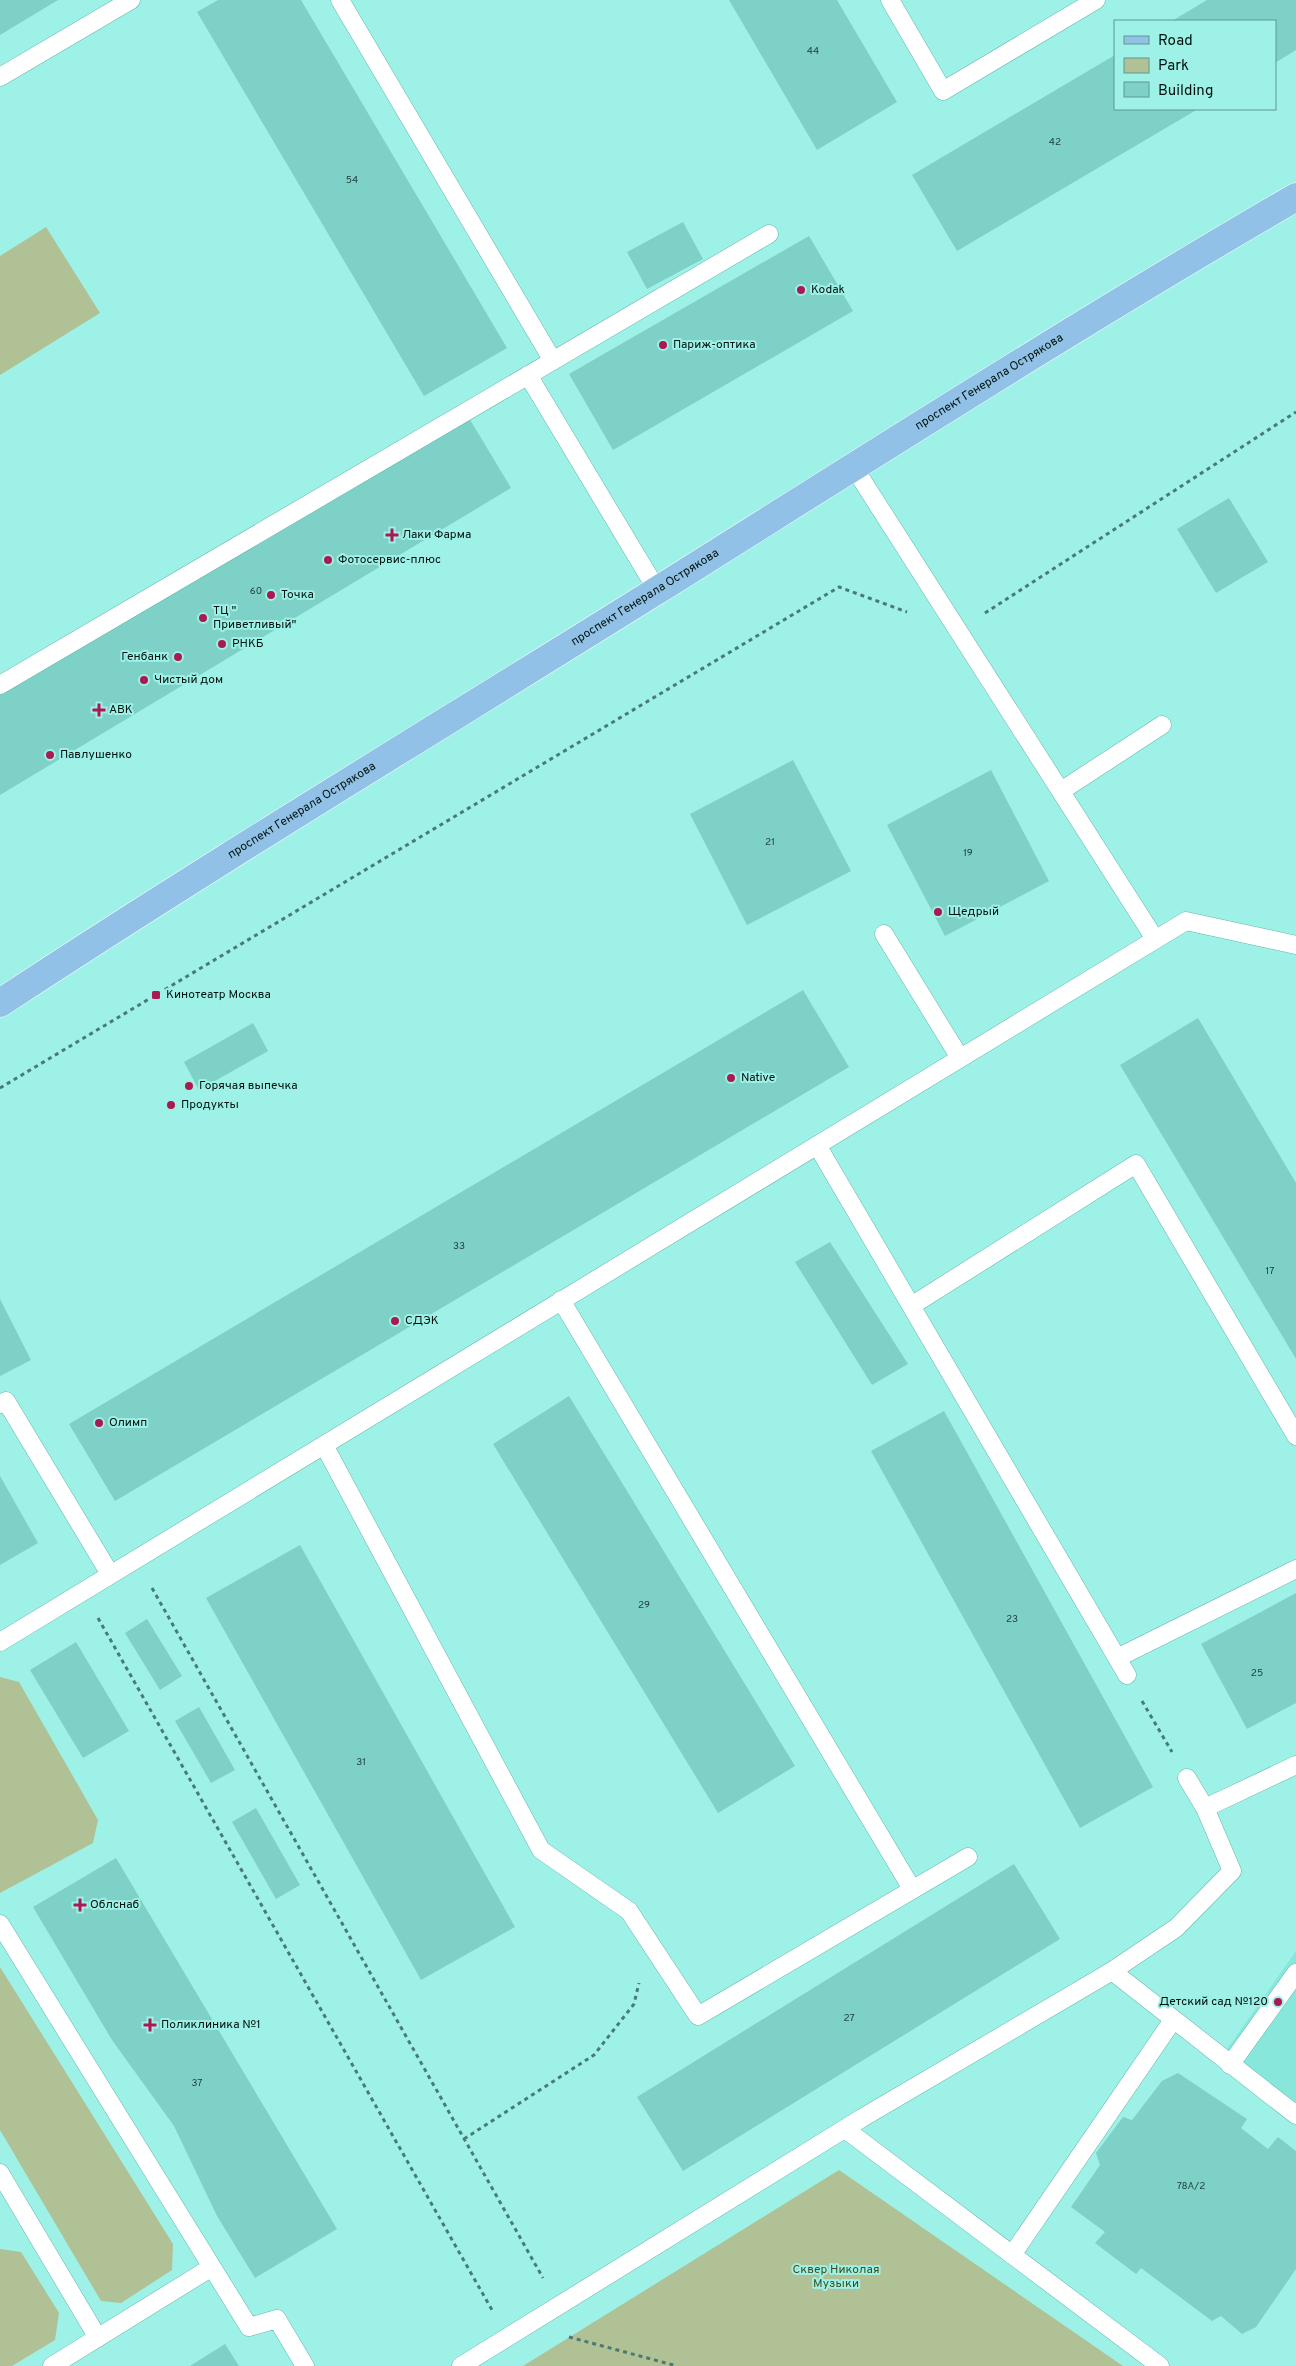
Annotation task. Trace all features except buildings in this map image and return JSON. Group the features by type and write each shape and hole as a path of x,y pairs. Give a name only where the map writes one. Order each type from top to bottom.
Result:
{"main road":[{"name":"проспект Генерала Острякова","path":"0,1004 155,901 657,590 853,466 1200,253 1296,197"}],"lane":[{"path":"0,77 131,0"},
{"path":"340,0 553,361"},
{"path":"890,0 943,91 1096,0"},
{"path":"0,685 769,234"},
{"path":"528,376 657,590"},
{"path":"853,466 1155,939"},
{"path":"1061,791 1162,725"},
{"path":"0,1642 1186,921 1296,945"},
{"path":"884,934 960,1058"},
{"path":"817,1145 1127,1675"},
{"path":"912,1306 1136,1164 1296,1436"},
{"path":"561,1300 912,1889"},
{"path":"0,1404 6,1401 110,1574"},
{"path":"324,1445 541,1850 628,1911 698,2016 968,1857"},
{"path":"1117,1658 1296,1569"},
{"path":"1205,1808 1296,1765"},
{"path":"461,2366 845,2129 1112,1971 1176,1928 1232,1871 1205,1808 1187,1778"},
{"path":"0,1924 249,2327 277,2319 305,2366"},
{"path":"1112,1971 1296,2115"},
{"path":"1230,2065 1296,1973"},
{"path":"1012,2255 1173,2020"},
{"path":"845,2129 1160,2366"},
{"path":"0,2173 98,2338"},
{"path":"52,2366 212,2267"}],"path":[{"path":"0,1088 839,587 959,630 1296,412"},
{"path":"135,1559 559,2306"},
{"path":"82,1592 507,2337"},
{"path":"1127,1675 1187,1778"},
{"path":"464,2139 594,2055 634,2004 648,1941"},
{"path":"526,2326 677,2366"},
{"path":"659,2361 666,2366"}],"shaded area":[{"name":"Детский сад №120","path":"1296,1951 1296,2103 1225,2052"}],"green space":[{"path":"46,227 100,313 0,375 0,256"},
{"path":"0,1677 19,1682 98,1820 93,1843 0,1893"},
{"path":"0,1967 173,2244 172,2270 121,2303 101,2301 0,2130"},
{"name":"Сквер Николая Музыки","path":"839,2170 1123,2366 523,2366"},
{"path":"0,2249 21,2252 59,2313 55,2340 12,2366 0,2366"}],"place":[{"name":"Kodak","path":"801,290"},
{"name":"Париж-оптика","path":"663,345"},
{"name":"Лаки Фарма","path":"392,535"},
{"name":"Фотосервис-плюс","path":"328,560"},
{"name":"Точка","path":"271,595"},
{"name":"ТЦ \" Приветливый\"","path":"203,618"},
{"name":"РНКБ","path":"222,644"},
{"name":"Генбанк","path":"178,657"},
{"name":"Чистый дом","path":"144,680"},
{"name":"АВК","path":"99,710"},
{"name":"Павлушенко","path":"50,755"},
{"name":"Щедрый","path":"938,912"},
{"name":"Кинотеатр Москва","path":"156,995"},
{"name":"Native","path":"731,1078"},
{"name":"Горячая выпечка","path":"189,1086"},
{"name":"Продукты","path":"171,1105"},
{"name":"СДЭК","path":"395,1321"},
{"name":"Олимп","path":"99,1423"},
{"name":"Облснаб","path":"80,1905"},
{"name":"Детский сад №120","path":"1278,2002"},
{"name":"Поликлиника №1","path":"150,2025"}]}
